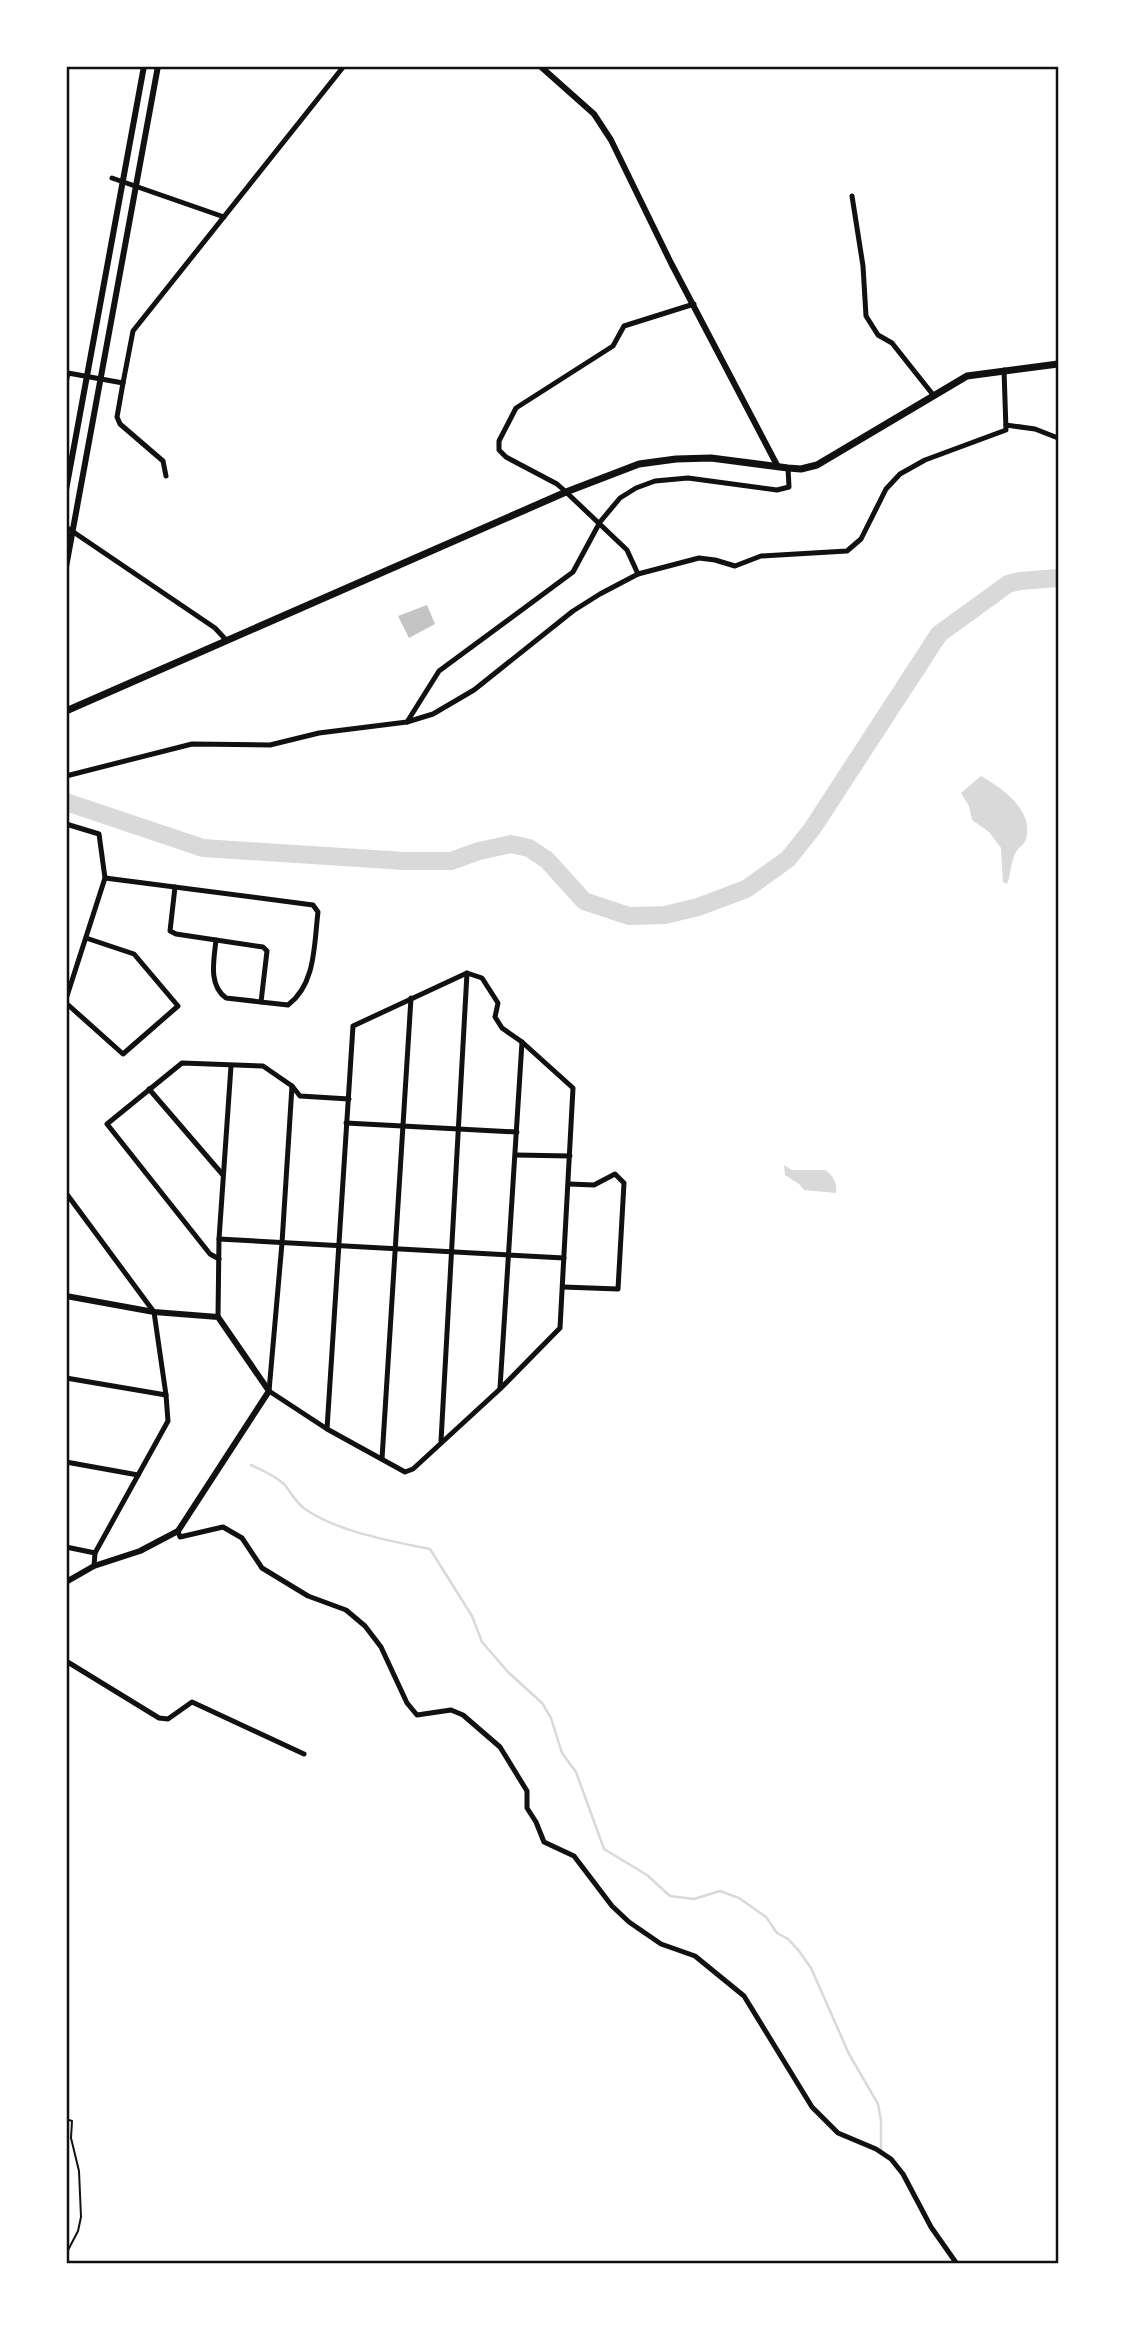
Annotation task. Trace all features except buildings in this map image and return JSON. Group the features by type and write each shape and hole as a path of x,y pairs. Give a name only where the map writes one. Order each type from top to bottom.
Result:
{"main road":[{"path":"66,711 566,492 639,464 711,458 801,469 817,465 967,376 1059,364"}],"street":[{"path":"66,490 144,66"},
{"path":"66,567 158,66"},
{"path":"166,476 163,461 120,424 117,417 133,331 344,66"},
{"path":"540,66 594,114 632,179 671,263 778,467"},
{"path":"112,178 224,218"},
{"path":"852,196 863,267 866,316 878,335 892,343 934,396"},
{"path":"638,574 628,550 600,522 556,484 506,457 499,450 499,441 516,408 613,346 624,326 694,304"},
{"path":"66,776 192,744 270,745 319,733 407,722 433,714 474,690 573,611 638,574 699,558 735,566 761,556 847,551 861,539 886,489 900,474 925,460 1006,430 1004,370"},
{"path":"66,383 68,373 123,383"},
{"path":"1006,425 1035,429 1059,438"},
{"path":"407,722 439,671 573,572 600,522 620,498 654,481 688,478 777,490 789,487 788,468"},
{"path":"66,527 215,628 228,641"},
{"path":"66,824 99,834 105,878 66,1001 123,1054 178,1006 134,954 86,938"},
{"path":"105,878 313,905 318,912 309,979 299,997 288,1005 226,998 219,993 213,978 216,940"},
{"path":"175,887 170,931 263,947 267,951 261,1002"},
{"path":"441,1441 467,973"},
{"path":"231,1066 219,1239 218,1317 270,1391 327,1429 405,1472 413,1469 500,1389 560,1328 573,1088 522,1042 502,1028 495,1017 498,1003 482,978 467,973 353,1026 327,1429"},
{"path":"382,1459 411,998"},
{"path":"500,1389 522,1042"},
{"path":"219,1259 210,1254 107,1124 182,1063 263,1066 292,1086 300,1096 349,1099"},
{"path":"66,1582 94,1566 140,1551 178,1531 270,1391 292,1086"},
{"path":"149,1089 223,1175"},
{"path":"346,1123 517,1132"},
{"path":"516,1154 570,1156"},
{"path":"563,1287 618,1289 624,1183 615,1174 594,1185 569,1184"},
{"path":"66,1193 154,1312 168,1421 95,1553 94,1566"},
{"path":"219,1239 564,1258"},
{"path":"66,1296 154,1312 218,1317"},
{"path":"66,1378 166,1395"},
{"path":"66,1462 138,1475"},
{"path":"178,1531 180,1537 223,1527 242,1538 262,1568 308,1596 346,1610 365,1626 381,1647 407,1703 416,1715 451,1710 463,1715 500,1747 527,1791 527,1808 544,1842 574,1856 612,1906 629,1922 661,1944 695,1956 744,1996 812,2107 838,2133 876,2148 891,2159 903,2174 931,2227 957,2263"},
{"path":"66,1547 95,1553"},
{"path":"66,1661 159,1718 168,1719 192,1702 304,1754"}],"path":[{"path":"66,2119 72,2120 71,2138 79,2171 81,2217 78,2231 66,2254"}],"shaded area":[{"path":"981,776 1007,794 1021,809 1025,819 1026,839 1014,855 1007,884 1003,882 1001,848 989,832 972,820 969,806 961,793"},
{"path":"784,1165 792,1170 825,1170 834,1180 836,1193 804,1190 785,1175"}],"waterway":[{"path":"1048,581 1058,571"},
{"path":"66,802 203,848 404,861 451,861 511,844 529,848 547,860 584,901 629,916 665,915 698,907 746,889 788,859 812,829 939,634 1008,584 1058,578"},
{"path":"251,1465 284,1484 302,1507 318,1517 365,1535 430,1549 472,1616 482,1642 508,1672 542,1703 551,1718 562,1753 576,1772 604,1849 647,1875 670,1896 694,1899 720,1891 739,1898 766,1917 777,1933 788,1939 799,1951 811,1968 849,2054 878,2104 881,2149"}]}
